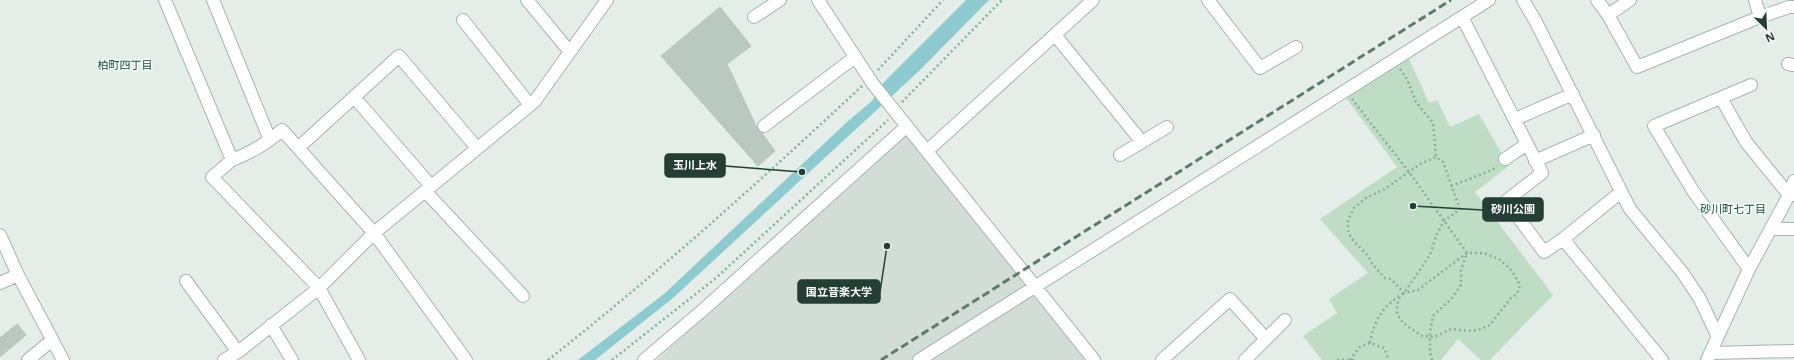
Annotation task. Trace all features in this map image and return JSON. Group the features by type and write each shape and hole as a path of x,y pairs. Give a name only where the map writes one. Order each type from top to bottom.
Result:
{"street":[{"path":"165,0 232,160"},
{"path":"213,0 270,140"},
{"path":"527,0 570,52"},
{"path":"224,360 238,352 319,288 374,233 536,101 607,0"},
{"path":"754,17 780,0"},
{"path":"818,0 871,81 1094,360"},
{"path":"927,151 1093,0"},
{"path":"1208,0 1260,68 1296,47"},
{"path":"920,360 1489,0"},
{"path":"1523,0 1594,135 1621,192 1639,219 1682,272 1700,299 1718,335"},
{"path":"1597,0 1608,15 1637,67 1760,17 1789,7 1794,7"},
{"path":"1608,15 1630,0"},
{"path":"1755,0 1760,17"},
{"path":"1462,17 1542,173 1506,201 1544,252 1563,239 1621,192"},
{"path":"463,20 530,105"},
{"path":"1055,35 1142,142"},
{"path":"298,148 399,56 477,148"},
{"path":"764,126 854,57"},
{"path":"1749,269 1693,191 1654,126 1751,85"},
{"path":"1515,119 1573,94"},
{"path":"354,97 428,188 523,296"},
{"path":"1721,98 1746,142 1792,195"},
{"path":"644,360 704,309 907,126"},
{"path":"1120,155 1167,127"},
{"path":"359,360 319,288 212,177 232,160 248,154 270,140 282,130 374,233 466,360"},
{"path":"1535,161 1594,135"},
{"path":"1505,159 1527,144"},
{"path":"1794,181 1792,195 1749,269 1709,357 1794,351"},
{"path":"1771,229 1794,229"},
{"path":"0,235 18,275 63,360"},
{"path":"1563,239 1662,360"},
{"path":"0,283 18,275"},
{"path":"186,281 238,352"},
{"path":"1162,360 1230,300 1266,339"},
{"path":"1245,360 1285,320"},
{"path":"271,325 292,360"},
{"path":"28,360 52,340"}],"path":[{"path":"548,360 612,310 690,243 871,81 943,0"},
{"path":"612,360 716,278 887,122 892,107 929,76 1002,0"},
{"path":"1394,60 1407,79 1416,102 1433,123 1436,157 1443,162 1460,209 1444,221 1437,234 1430,255 1404,293"},
{"path":"1345,91 1409,172 1467,253"},
{"path":"1404,293 1391,279 1385,278 1373,265 1368,256 1351,238 1348,230 1348,220 1354,208 1366,198 1385,189 1420,164 1436,157"},
{"path":"1451,186 1492,170 1505,159"},
{"path":"1432,360 1430,352 1430,338 1433,316 1452,298 1461,285 1461,270 1467,253"},
{"path":"1370,343 1372,330 1389,302 1400,295 1404,293 1418,290 1467,253 1484,253 1500,260 1512,271 1520,285 1517,294 1510,299 1490,325 1481,329 1451,329 1443,334 1430,338 1416,333 1403,323 1397,314 1397,306 1400,295"},
{"path":"1350,360 1360,347 1370,343 1384,348 1389,360"},
{"path":"1337,360 1356,360"}],"shaded area":[{"path":"902,131 1087,360 657,360"}],"green space":[{"path":"1408,57 1429,103 1437,100 1450,127 1479,114 1509,166 1475,192 1553,295 1490,360 1481,360 1458,339 1441,360 1322,360 1303,336 1337,313 1329,299 1368,273 1320,219 1397,167 1346,98"}],"water":[{"path":"966,0 989,0 919,71 673,298 595,360 578,360 664,294 847,122 872,101 883,83"}],"building":[{"path":"720,7 751,46 727,64 758,130 762,133 775,151 758,166 661,56"},
{"path":"17,324 26,335 0,357 0,338"}],"railway":[{"path":"881,360 1451,0"}],"place":[{"name":"玉川上水","path":"802,172"},
{"name":"砂川公園","path":"1413,206"},
{"name":"国立音楽大学","path":"887,246"}],"district":[{"name":"柏町四丁目","path":"125,64"},
{"name":"砂川町七丁目","path":"1733,208"}]}
